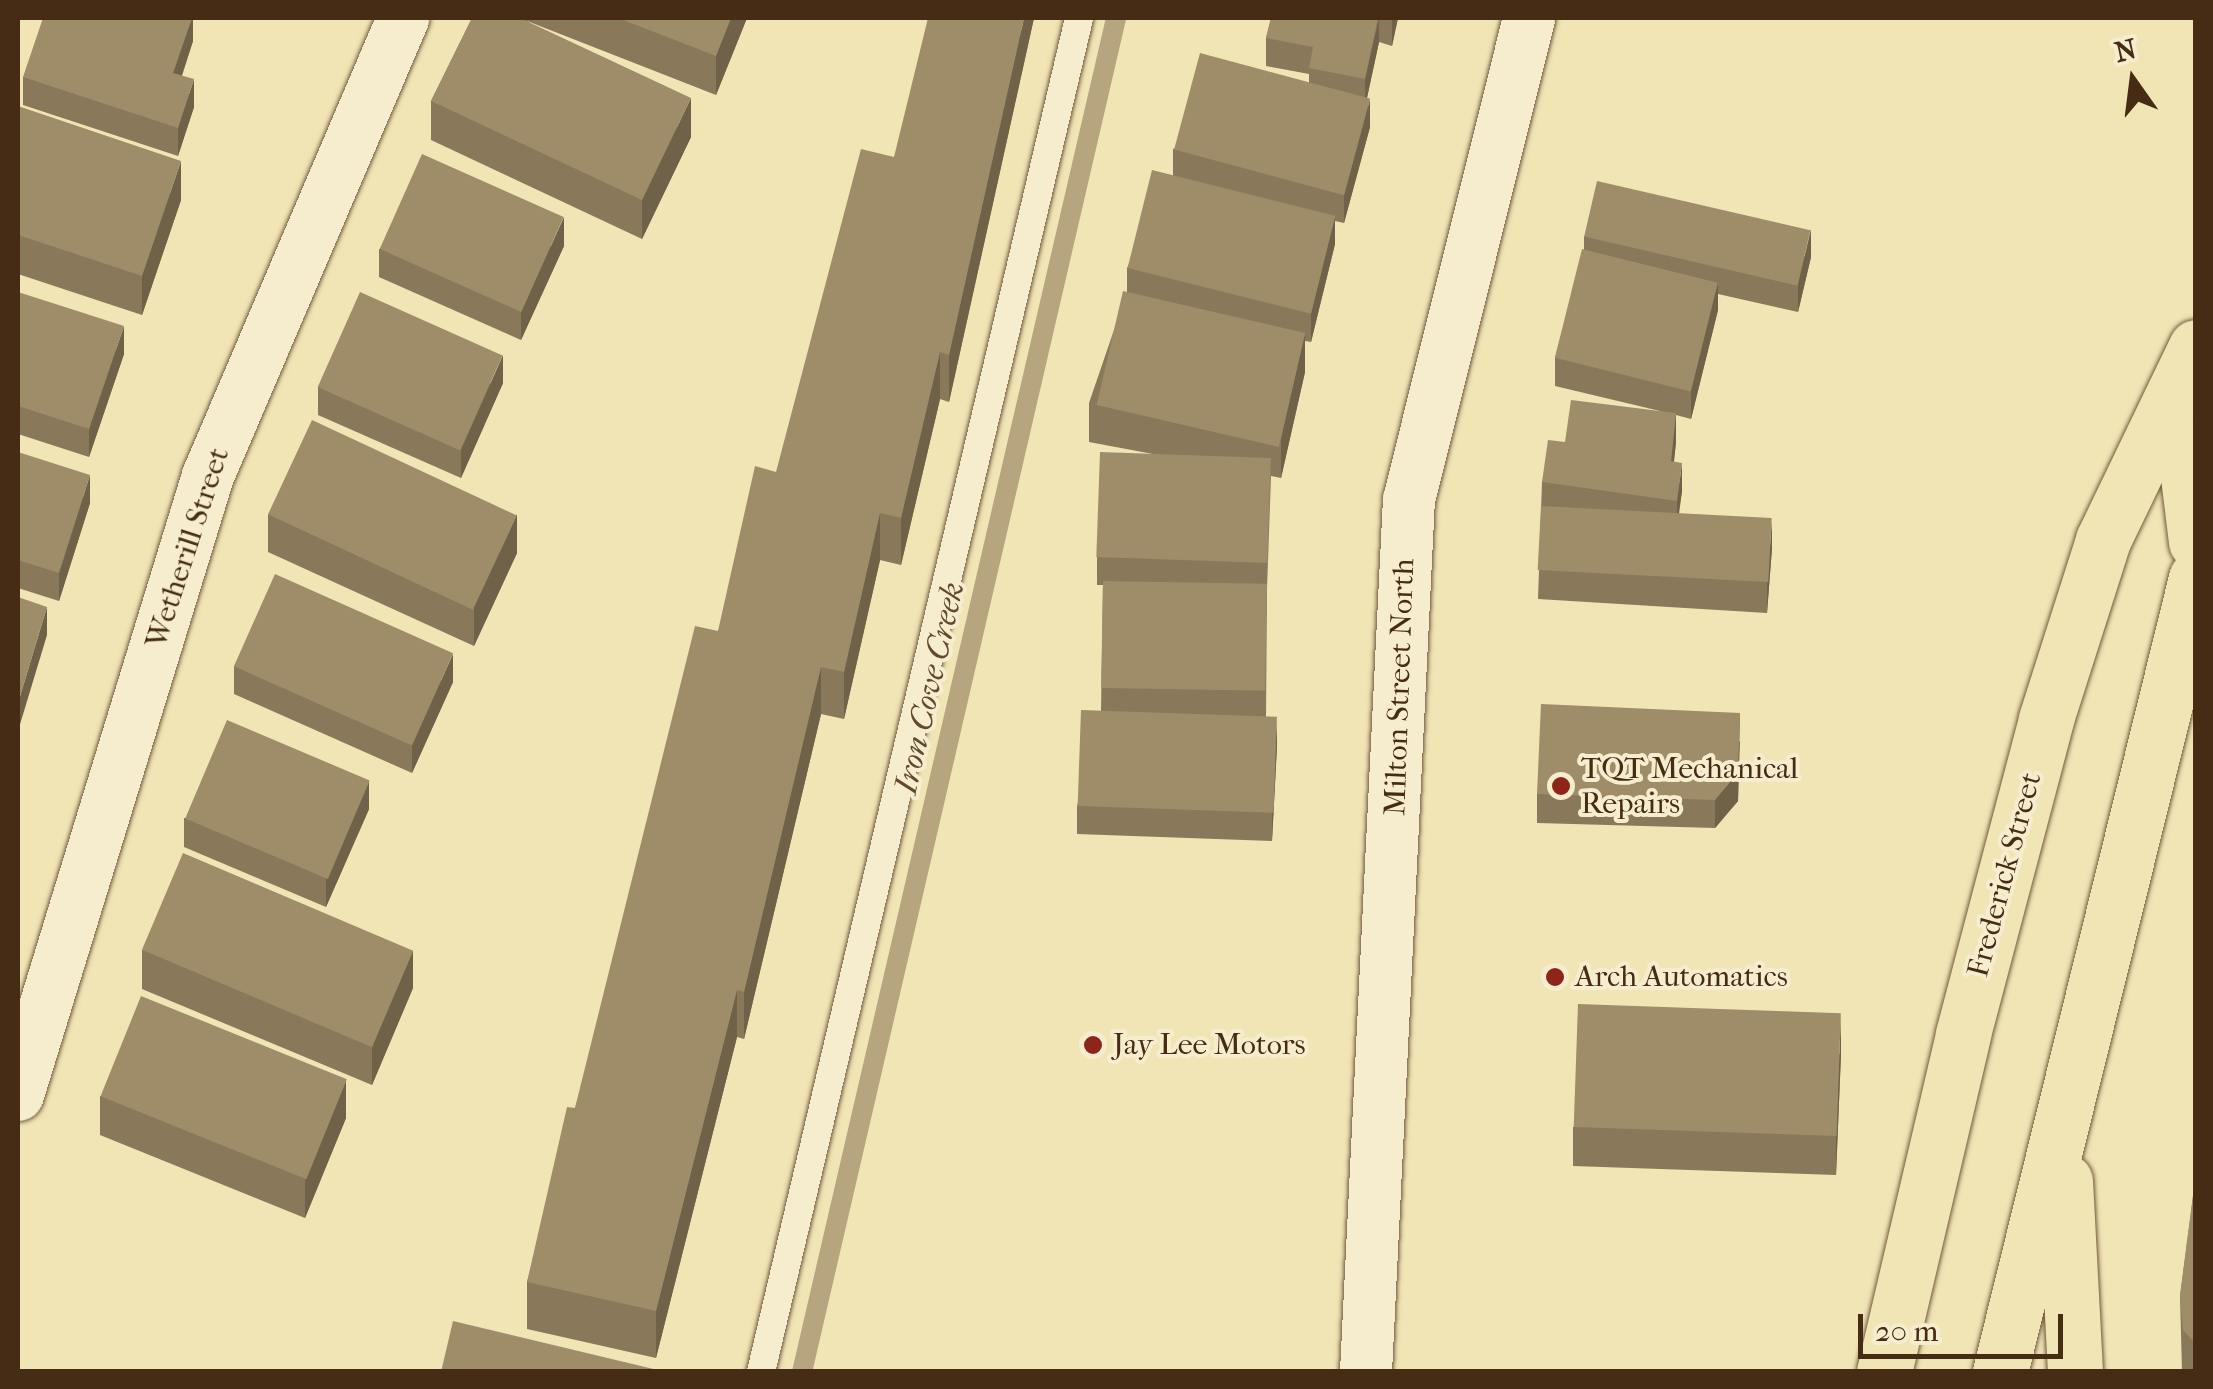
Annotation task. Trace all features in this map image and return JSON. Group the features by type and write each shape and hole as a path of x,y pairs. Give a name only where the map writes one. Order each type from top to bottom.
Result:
{"main road":[{"name":"Frederick Street","path":"2186,371 2196,542"},
{"name":"Frederick Street","path":"1884,1372 1963,1034 2046,719 2103,540 2186,371"},
{"path":"2000,1372 2196,578"},
{"path":"2062,1128 2075,1372"}],"street":[{"name":"Wetherill Street","path":"18,1095 208,476 403,18"},
{"name":"Milton Street North","path":"1366,1372 1409,500 1530,18"}],"lane":[{"path":"761,1372 1080,18"}],"building":[{"path":"43,18 192,18 173,73 194,79 178,128 23,77"},
{"path":"472,18 520,18 691,98 642,200 431,101"},
{"path":"618,18 731,18 716,56"},
{"path":"928,18 1024,18 949,355 940,352 901,518 880,513 844,672 821,667 744,992 737,990 656,1311 527,1282 567,1107 575,1108 695,626 718,631 755,466 776,472 861,149 894,157"},
{"path":"1271,18 1378,18 1365,79 1309,68 1313,47 1266,38"},
{"path":"1200,53 1370,99 1344,195 1174,150"},
{"path":"18,106 181,161 142,276 18,235"},
{"path":"422,154 564,217 521,312 380,249"},
{"path":"1152,170 1335,216 1311,314 1128,268"},
{"path":"1597,181 1810,230 1798,286 1584,237"},
{"path":"1582,249 1718,283 1691,392 1555,358"},
{"path":"1123,291 1305,333 1279,447 1097,405"},
{"path":"18,292 124,326 89,429 18,406"},
{"path":"360,292 503,355 460,450 318,387"},
{"path":"1571,400 1676,413 1671,461 1682,463 1677,501 1542,482 1548,440 1565,442"},
{"path":"312,420 517,516 473,610 268,514"},
{"path":"18,452 90,475 59,573 18,560"},
{"path":"1100,452 1271,458 1267,563 1096,557"},
{"path":"1541,506 1772,518 1768,582 1538,570"},
{"path":"275,574 453,653 412,746 234,666"},
{"path":"1103,581 1267,584 1265,691 1101,688"},
{"path":"18,597 47,607 18,703"},
{"path":"1541,704 1740,713 1738,773 1715,800 1537,794"},
{"path":"1081,710 1277,717 1274,813 1078,806"},
{"path":"227,720 370,781 328,879 185,818"},
{"path":"183,853 413,951 372,1047 142,950"},
{"path":"141,996 347,1079 306,1179 101,1096"},
{"path":"1578,1004 1841,1013 1837,1136 1574,1127"},
{"path":"2196,1173 2196,1344 2183,1330 2180,1296"},
{"path":"453,1321 666,1372 441,1372"}],"waterway":[{"name":"Iron Cove Creek","path":"802,1372 1116,18"}],"place":[{"name":"TQT Mechanical Repairs","path":"1561,786"},
{"name":"Arch Automatics","path":"1555,977"},
{"name":"Jay Lee Motors","path":"1093,1045"}]}
